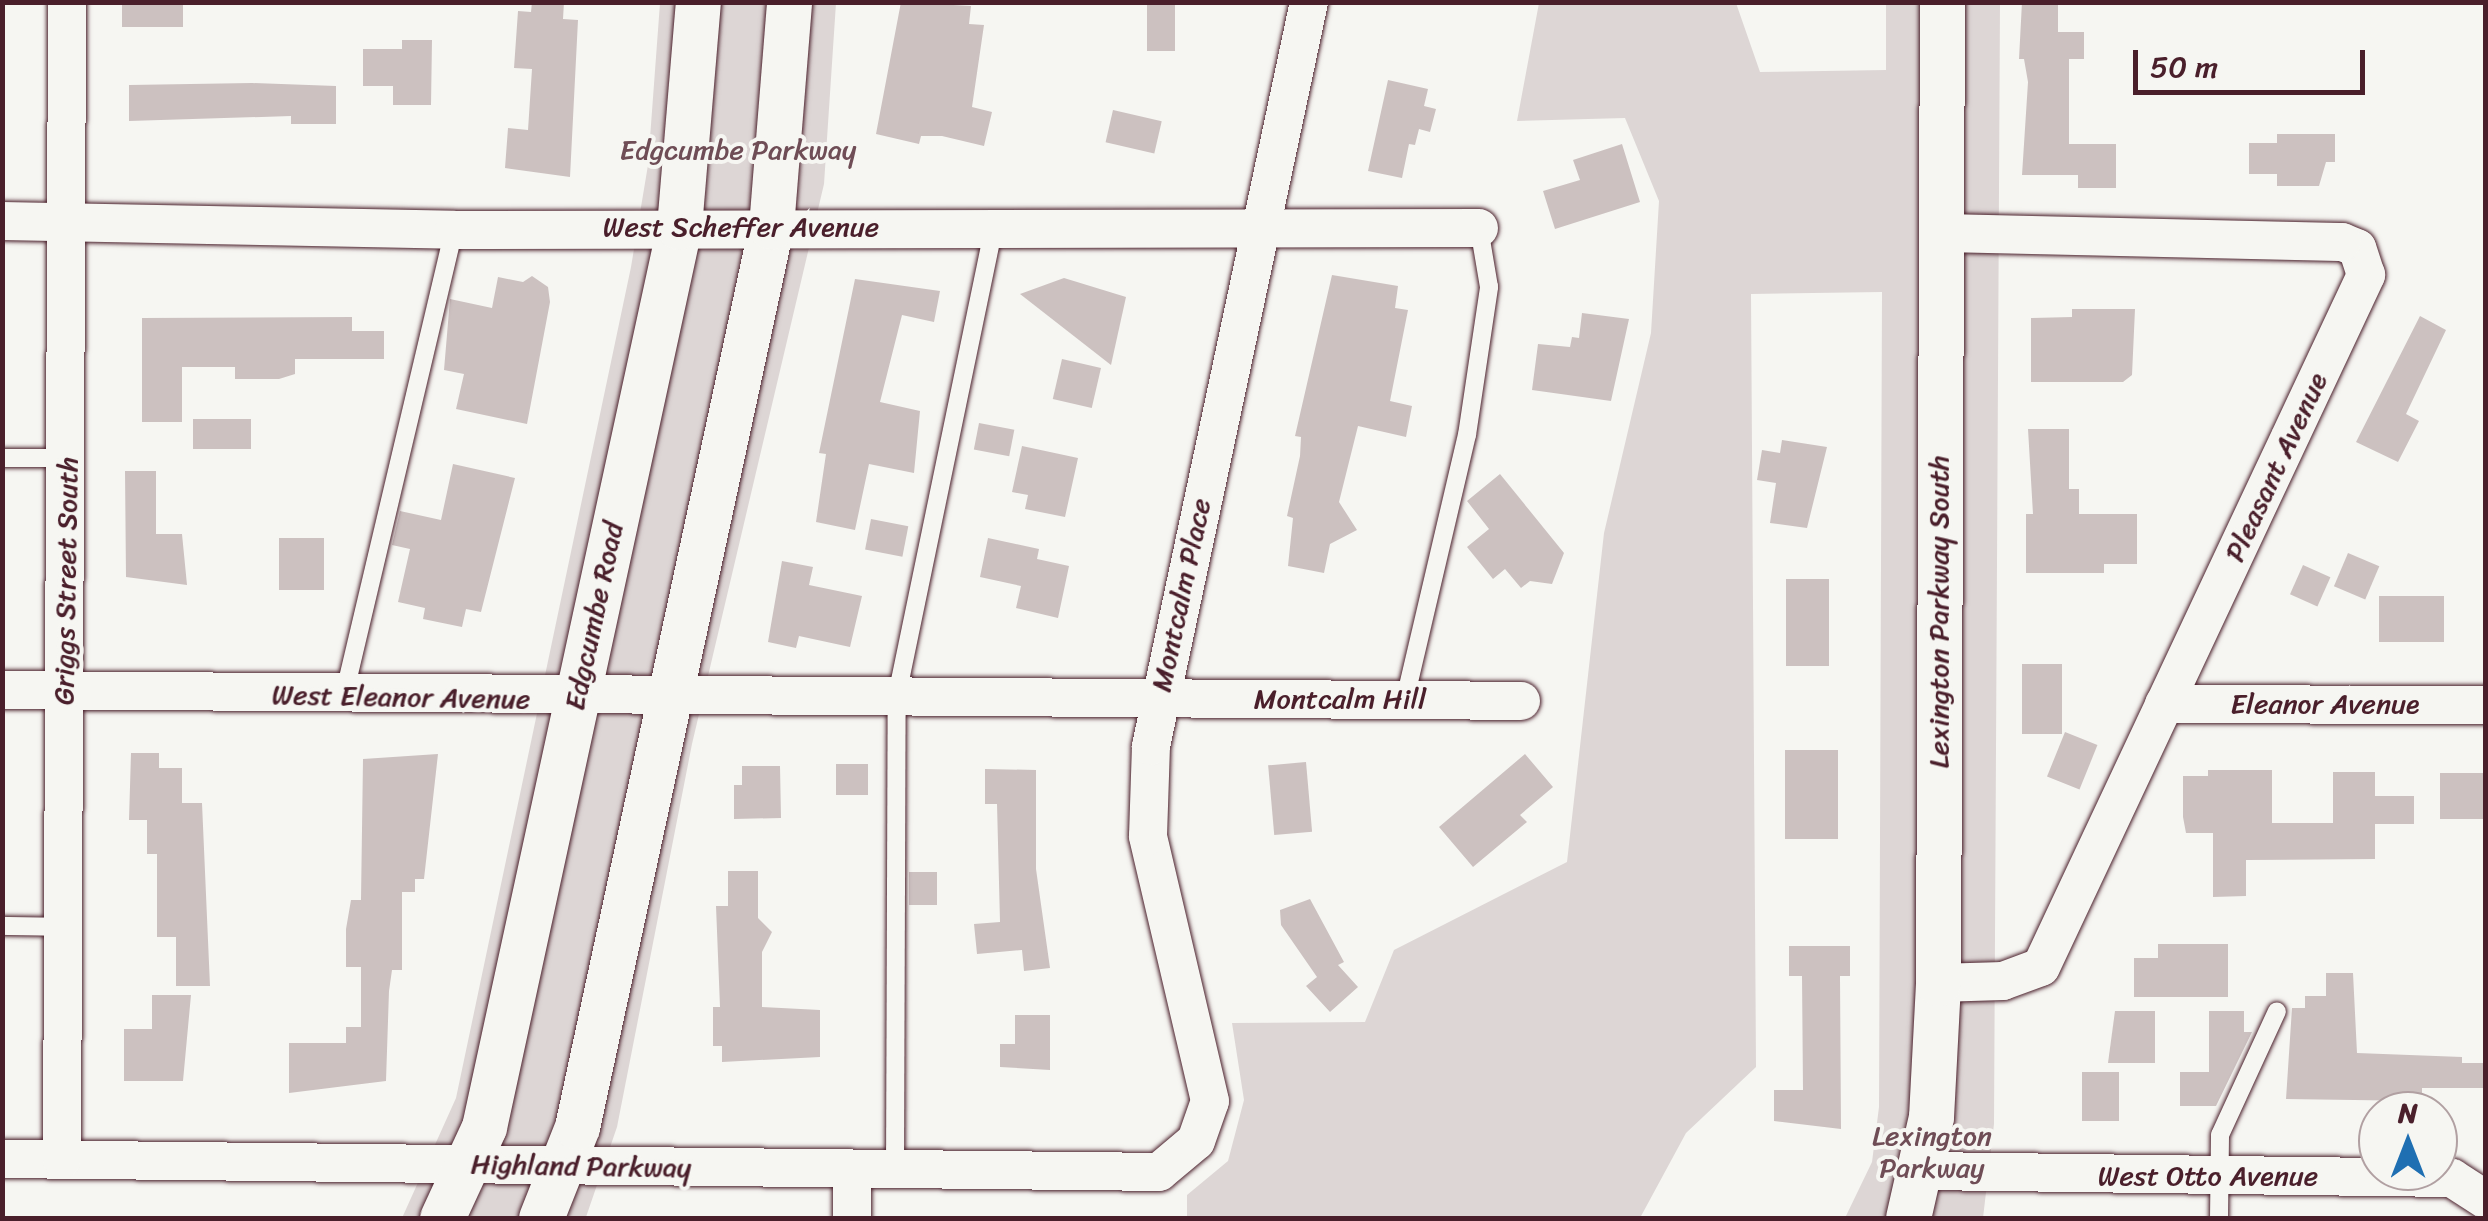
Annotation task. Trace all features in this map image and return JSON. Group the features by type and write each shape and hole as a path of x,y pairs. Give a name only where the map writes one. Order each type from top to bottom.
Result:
{"street":[{"name":"Griggs Street South","path":"62,1159 69,458 67,2"},
{"name":"Edgcumbe Road","path":"442,1218 472,1164 679,227 698,2"},
{"path":"541,1218 576,1127 666,693 771,227 788,2"},
{"name":"Montcalm Place","path":"1159,1172 1196,1140 1210,1101 1148,836 1159,698 1309,2"},
{"name":"Lexington Parkway South","path":"1908,1218 1924,1170 1938,983 1942,2"},
{"name":"West Scheffer Avenue","path":"2,221 454,230 1480,228"},
{"name":"Pleasant Avenue","path":"1938,983 2003,981 2042,968 2366,276 2366,263 2357,248 2342,242 1941,234"},
{"name":"West Eleanor Avenue","path":"2,690 576,700 666,693 1159,698"},
{"name":"Montcalm Hill","path":"1159,698 1521,701"},
{"name":"Eleanor Avenue","path":"2164,704 2486,705"},
{"name":"Highland Parkway","path":"2,1159 562,1164 852,1174 1159,1172"},
{"name":"West Otto Avenue","path":"1924,1170 2452,1178 2486,1200"},
{"path":"852,1174 852,1218"}],"lane":[{"path":"895,1173 897,695 994,227"},
{"path":"1405,700 1467,434 1489,287 1480,228"},
{"path":"344,696 454,230"},
{"path":"2,458 69,458"},
{"path":"2,926 64,927"},
{"path":"2219,1218 2223,1176 2220,1135 2277,1012"}],"green space":[{"name":"Edgcumbe Parkway","path":"660,3 836,3 824,184 692,744 617,1127 586,1217 402,1218 456,1098 631,267 648,165"},
{"name":"Lexington Parkway","path":"1539,3 1736,3 1760,72 1886,70 1886,3 2000,3 1994,1124 1983,1218 1845,1218 1872,1162 1879,1107 1882,292 1751,294 1756,1067 1686,1133 1640,1218 1187,1218 1187,1195 1228,1161 1244,1100 1232,1023 1365,1022 1394,950 1567,862 1604,533 1651,333 1659,201 1625,118 1517,121"}],"building":[{"path":"122,2 183,2 183,27 122,27"},
{"path":"532,2 564,2 563,19 578,20 570,177 505,168 508,128 528,130 532,69 514,68 518,11 531,12"},
{"path":"901,2 971,6 969,24 984,25 972,107 992,112 984,146 942,136 921,136 919,144 876,134"},
{"path":"1147,2 1175,2 1175,51 1147,51"},
{"path":"2022,2 2058,2 2058,32 2084,32 2084,59 2069,59 2069,144 2116,144 2116,188 2078,188 2078,175 2022,175 2028,82 2024,59 2019,59"},
{"path":"402,40 432,40 431,105 393,105 393,86 363,86 363,49 402,49"},
{"path":"1388,80 1428,89 1424,106 1436,109 1430,132 1419,129 1415,145 1409,144 1402,178 1368,171"},
{"path":"129,85 336,86 336,124 291,124 291,116 129,121"},
{"path":"1113,110 1162,121 1154,153 1106,142"},
{"path":"2277,134 2335,134 2335,162 2326,162 2319,186 2277,186 2277,174 2249,174 2249,143 2277,143"},
{"path":"1622,144 1640,202 1555,229 1543,191 1580,180 1573,160"},
{"path":"1332,275 1398,286 1395,308 1408,310 1390,401 1412,406 1406,437 1358,426 1339,502 1357,530 1330,544 1324,573 1288,566 1293,518 1287,516 1300,456 1301,437 1295,436"},
{"path":"532,276 548,287 550,302 527,424 456,409 464,374 444,370 450,299 492,308 498,277 523,282"},
{"path":"1064,278 1126,297 1111,365 1020,294"},
{"path":"855,279 940,291 934,322 902,315 880,402 920,411 914,473 869,464 855,530 816,522 826,454 819,453"},
{"path":"2072,309 2135,309 2132,375 2123,382 2031,382 2031,318 2072,317"},
{"path":"1582,313 1629,319 1611,401 1532,390 1538,344 1570,347 1572,337 1579,338"},
{"path":"2420,316 2446,330 2406,414 2419,421 2398,462 2356,442"},
{"path":"352,317 352,331 384,331 384,359 295,359 295,374 279,379 235,379 235,367 182,367 182,422 142,422 142,318"},
{"path":"1062,359 1101,368 1092,408 1053,399"},
{"path":"193,419 251,419 251,449 193,449"},
{"path":"979,423 1014,430 1009,456 974,450"},
{"path":"2028,429 2069,429 2069,489 2079,489 2079,514 2137,514 2137,564 2104,564 2104,573 2026,573 2026,514 2033,514"},
{"path":"1782,440 1827,447 1807,528 1770,523 1776,483 1757,480 1762,450 1780,453"},
{"path":"1022,446 1078,458 1065,517 1025,509 1028,495 1012,492"},
{"path":"453,464 515,478 481,612 466,609 462,627 423,619 425,608 398,602 410,549 392,545 400,511 441,520"},
{"path":"125,471 156,471 156,534 182,534 187,585 126,577"},
{"path":"1500,474 1564,553 1552,584 1530,581 1521,588 1505,569 1493,579 1467,547 1489,529 1467,501"},
{"path":"871,519 908,526 902,557 865,549"},
{"path":"279,538 324,538 324,590 279,590"},
{"path":"988,538 1039,549 1037,559 1069,566 1058,618 1016,608 1021,586 980,577"},
{"path":"2348,553 2379,566 2365,599 2334,586"},
{"path":"782,561 813,567 809,585 862,596 850,647 799,636 796,648 768,642"},
{"path":"2303,565 2330,577 2317,606 2290,594"},
{"path":"1786,579 1829,579 1829,666 1786,666"},
{"path":"2379,596 2444,596 2444,642 2379,642"},
{"path":"2022,664 2062,664 2062,734 2022,734"},
{"path":"2065,732 2097,745 2079,790 2047,777"},
{"path":"1785,750 1838,750 1838,839 1785,839"},
{"path":"131,753 159,753 159,768 182,768 182,803 202,803 210,986 176,986 176,937 157,937 157,854 147,854 147,820 129,820"},
{"path":"438,754 424,879 415,879 415,892 402,892 402,970 392,970 386,1081 289,1093 289,1043 346,1043 346,1027 361,1027 361,967 346,967 346,929 351,900 361,900 363,759"},
{"path":"1525,754 1553,787 1520,815 1527,822 1473,867 1439,827"},
{"path":"1306,762 1312,832 1274,835 1268,765"},
{"path":"836,764 868,764 868,795 836,795"},
{"path":"742,766 780,766 781,818 734,819 734,785 742,785"},
{"path":"985,769 1036,770 1036,869 1050,968 1024,971 1022,950 977,954 974,924 1000,922 997,804 985,804"},
{"path":"2208,770 2272,770 2272,823 2333,823 2333,772 2375,772 2375,796 2414,796 2414,824 2375,824 2375,859 2246,860 2246,896 2213,897 2213,833 2186,833 2183,817 2183,776 2208,776"},
{"path":"2440,773 2486,773 2486,819 2440,819"},
{"path":"728,871 758,871 758,918 772,932 762,952 762,1007 820,1010 820,1057 722,1062 722,1046 713,1046 713,1007 720,1007 716,906 728,906"},
{"path":"909,872 937,872 937,905 909,905"},
{"path":"1310,899 1344,962 1338,965 1358,987 1330,1012 1306,986 1317,977 1281,925 1280,910"},
{"path":"2158,944 2228,944 2228,997 2134,997 2134,958 2158,958"},
{"path":"1789,946 1850,946 1850,976 1840,976 1841,1129 1774,1121 1774,1090 1803,1090 1802,976 1789,976"},
{"path":"2326,973 2353,973 2357,1053 2462,1057 2462,1063 2486,1063 2486,1088 2358,1091 2358,1100 2286,1099 2292,1008 2305,1008 2305,996 2326,996"},
{"path":"152,995 191,995 183,1081 124,1081 124,1029 152,1029"},
{"path":"2115,1011 2155,1011 2155,1063 2108,1063"},
{"path":"2209,1011 2244,1011 2244,1032 2252,1032 2216,1106 2180,1106 2180,1072 2209,1072"},
{"path":"1015,1015 1050,1015 1050,1070 1000,1067 1000,1044 1015,1044"},
{"path":"2082,1072 2119,1072 2119,1121 2082,1121"}]}
